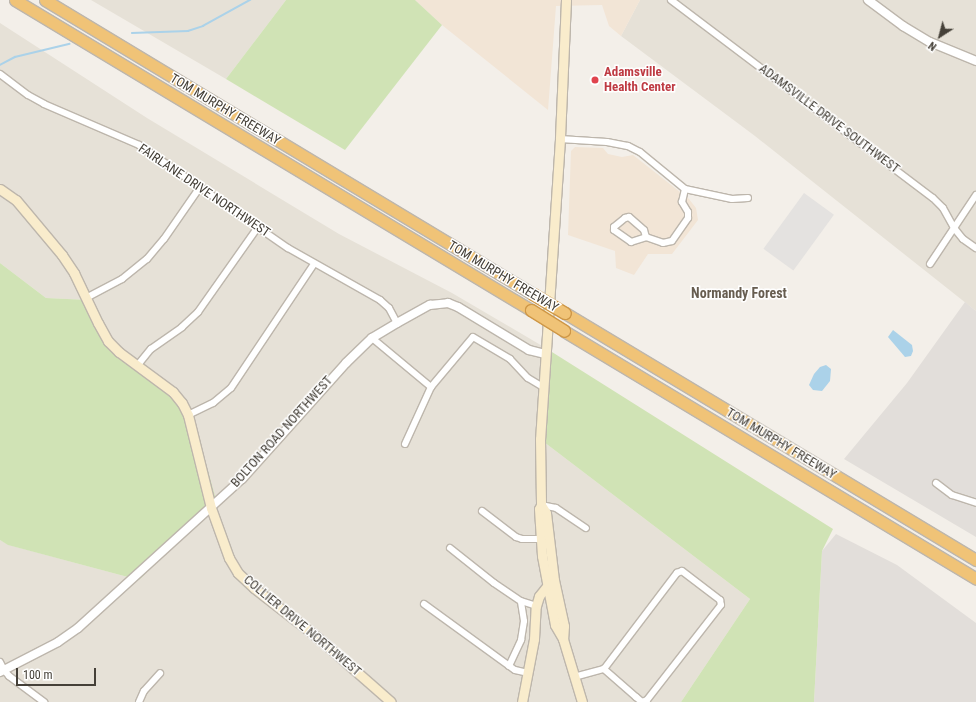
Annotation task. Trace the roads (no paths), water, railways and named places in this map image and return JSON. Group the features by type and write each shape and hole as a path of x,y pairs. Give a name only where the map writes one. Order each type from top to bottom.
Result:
{"highway":[{"name":"TOM MURPHY FREEWAY","path":"14,0 976,579"},
{"name":"TOM MURPHY FREEWAY","path":"45,0 976,560"}],"main road":[{"path":"566,0 560,139 540,439 541,505 539,509 540,539 555,625 563,639 582,702"},
{"name":"COLLIER DRIVE NORTHWEST","path":"0,189 16,200 62,255 74,273 108,341 119,352 173,392 182,403 188,415 211,508 229,558 238,573 254,588 317,637 391,702"},
{"path":"541,505 546,513 554,580 564,626 563,639"},
{"path":"522,702 534,640 536,606 539,596 547,586"}],"street":[{"name":"ADAMSVILLE DRIVE SOUTHWEST","path":"671,0 933,198 942,208 954,228 963,239 976,248"},
{"path":"870,1 902,26 930,42 976,61"},
{"name":"FAIRLANE DRIVE NORTHWEST","path":"0,74 28,95 44,104 139,145 314,264 380,300 389,308 397,323"},
{"path":"560,139 607,142 628,146 640,152 685,189 732,199 748,198"},
{"path":"86,298 122,279 147,259 164,239 200,187"},
{"path":"646,237 644,230 629,217 625,218 614,227 614,230 627,241 631,242 646,237 659,242 667,243 672,241 683,228 688,218 688,212 682,202 685,189"},
{"path":"930,264 976,195"},
{"path":"137,366 151,349 182,327 198,312 258,227"},
{"path":"188,415 213,403 231,388 314,264"},
{"name":"BOLTON ROAD NORTHWEST","path":"2,671 58,642 78,628 211,508 264,457 322,388 372,338 397,323 430,305 448,303 458,307 529,350 545,354"},
{"path":"405,444 431,387 473,337 510,359 528,378 543,388"},
{"path":"372,338 431,387"},
{"path":"936,483 952,495 976,503"},
{"path":"541,505 556,508 586,528"},
{"path":"482,511 516,537 522,539 540,539"},
{"path":"450,548 494,583 522,601 536,606"},
{"path":"574,677 604,669 677,573 682,571 720,600 721,605 647,700 642,702 604,669"},
{"path":"509,666 520,640 524,621 522,601"},
{"path":"424,604 515,670 528,673"},
{"path":"0,662 2,671 44,702"},
{"path":"139,702 144,691 160,674"}],"water":[{"path":"893,330 912,345 913,351 911,356 905,357 888,337"},
{"path":"826,365 831,369 830,381 822,391 813,390 809,385 814,374 820,367"}],"waterway":[{"path":"132,33 188,31 203,26 250,0"},
{"path":"0,65 15,57 69,44"}],"place":[{"name":"Adamsville Health Center","path":"595,80"}],"district":[{"name":"Normandy Forest","path":"739,293"}]}
